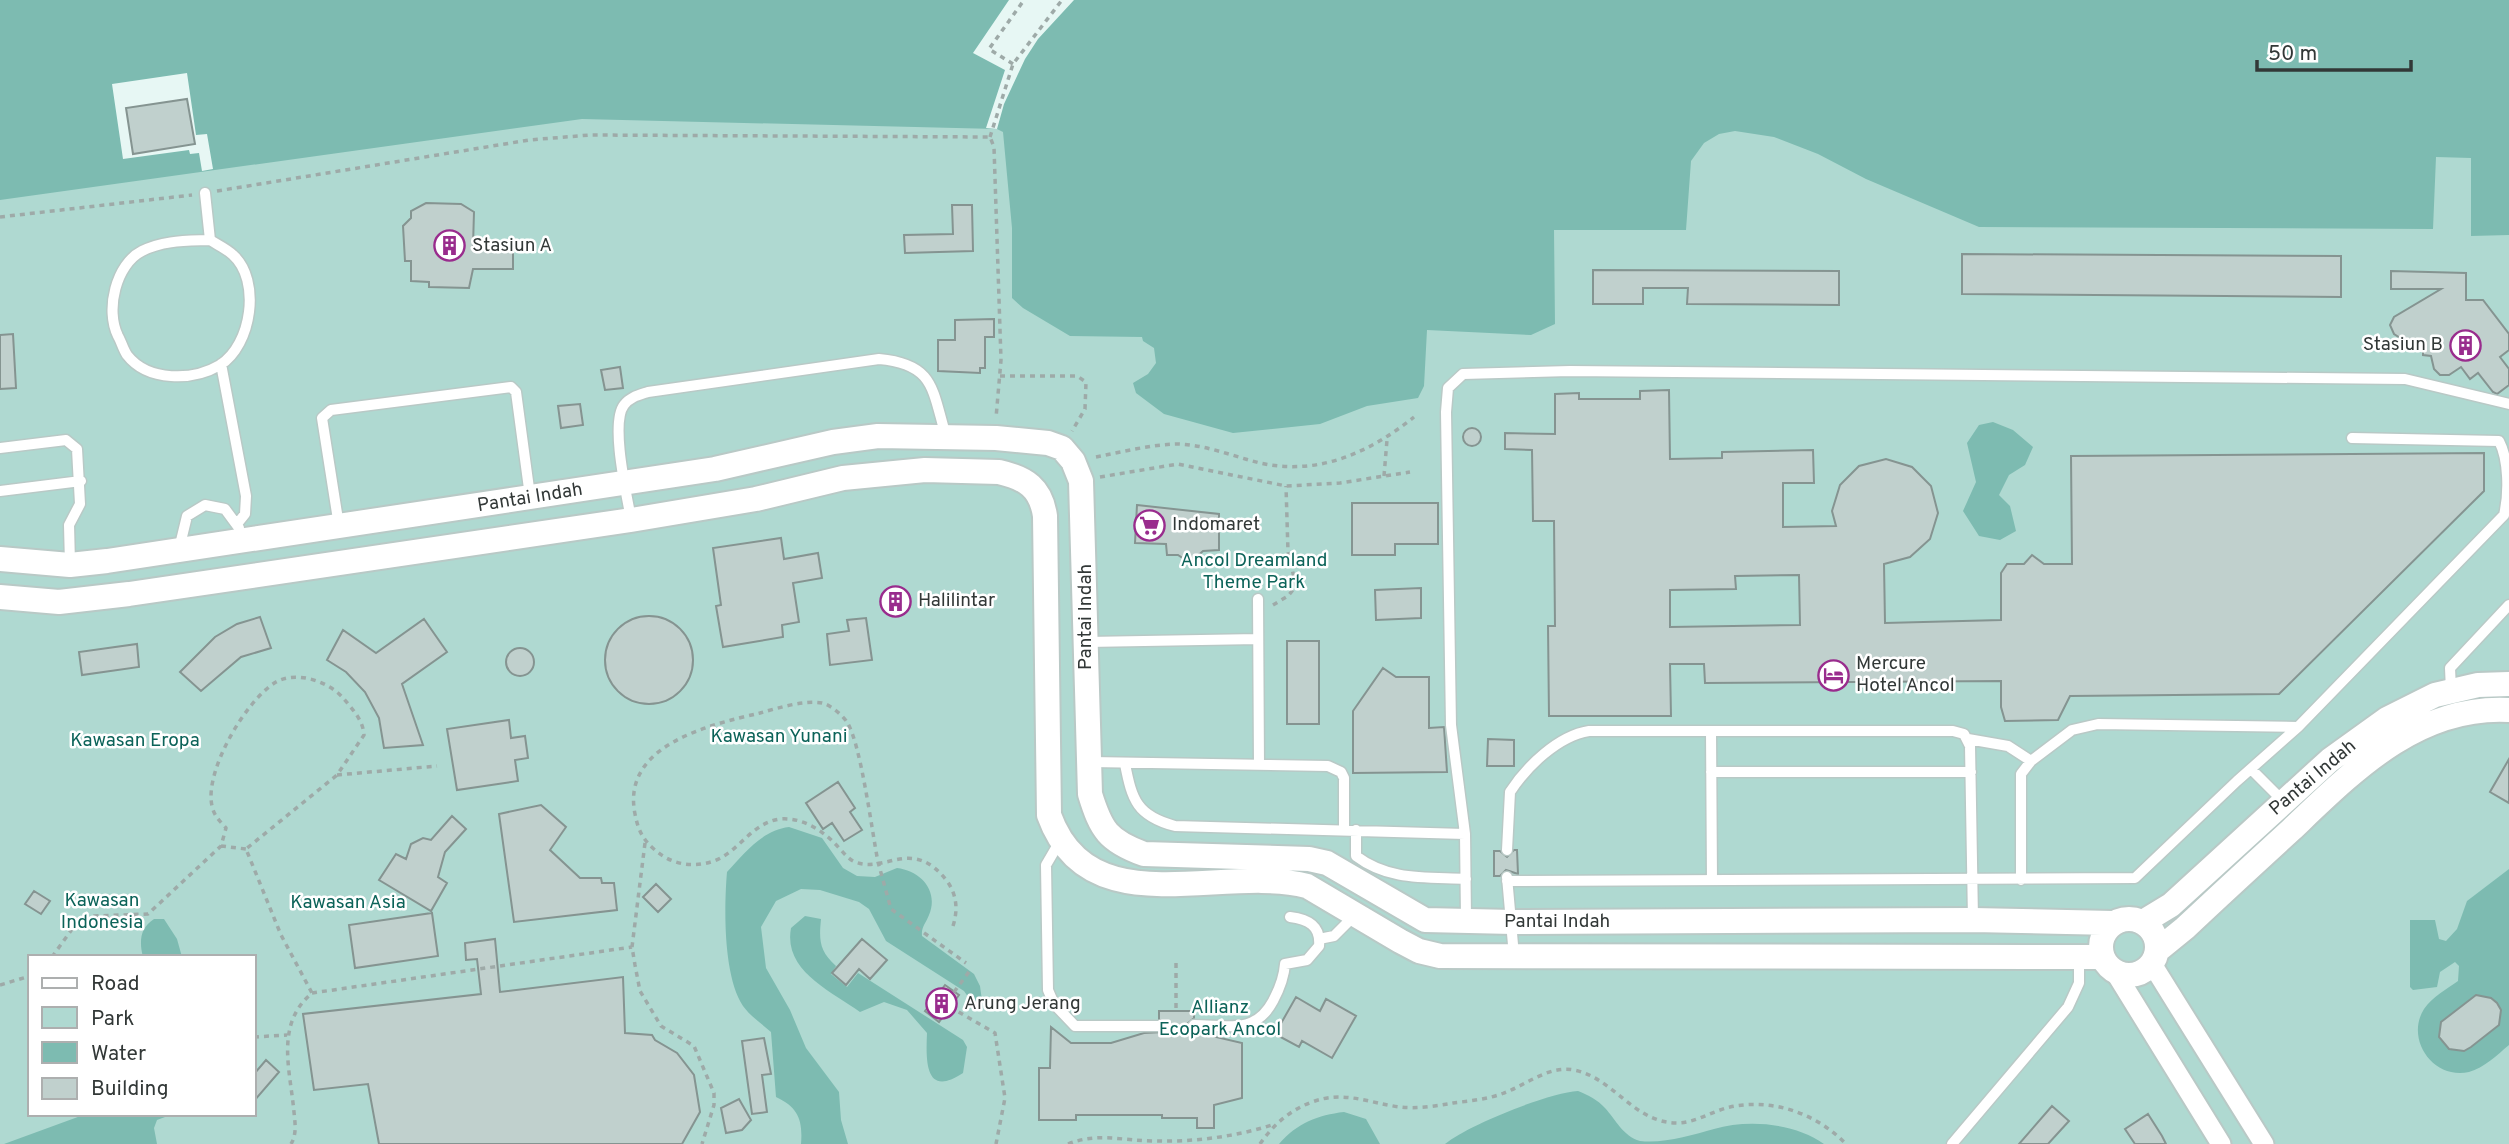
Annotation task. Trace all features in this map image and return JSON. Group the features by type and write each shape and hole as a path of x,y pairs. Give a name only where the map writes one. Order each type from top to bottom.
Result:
{"street":[{"name":"Pantai Indah","path":"0,559 70,565 179,550 241,532 339,527 530,499 715,469 832,442 878,436 1035,440 1072,464 1086,642 1087,762 1090,794 1095,812 1109,836 1118,845 1144,854 1310,859 1340,869 1425,920 1973,920 2113,923"},
{"name":"Pantai Indah","path":"0,597 60,602 129,594 631,520 756,499 843,478 880,473 999,472 1014,475 1035,487 1043,500 1049,815 1060,841 1076,861 1113,879 1175,884 1288,881 1307,886 1419,951 1440,956 2099,962"},
{"name":"Pantai Indah","path":"2143,922 2171,905 2330,760 2387,719 2435,695 2478,685 2509,684"},
{"name":"Pantai Indah","path":"2155,957 2350,774 2388,744 2452,715 2509,710"},
{"path":"2099,962 2128,975 2142,973 2155,957 2157,939 2143,922 2123,919 2113,923 2102,938 2099,962 2221,1144"},
{"path":"2155,957 2264,1144"}],"lane":[{"path":"205,193 210,240"},
{"path":"210,240 234,256 247,278 250,302 244,330 235,350 221,365 187,377 156,374 128,356 114,329 111,305 116,284 140,251 172,241 210,240"},
{"path":"631,520 618,422 623,406 634,397 675,387 879,359 899,361 916,366 930,383 946,436"},
{"path":"221,365 246,496 241,532"},
{"path":"1466,921 1465,834 1451,725 1446,412 1448,388 1463,374 1558,370 2405,379 2509,404"},
{"path":"339,527 322,418 331,410 511,387 516,392 530,499"},
{"path":"1514,957 1507,878 1972,881 2135,878 2298,727 2504,515 2507,500 2504,449 2499,441 2352,438"},
{"path":"0,448 66,439 77,449 80,504 69,525 70,565"},
{"path":"0,491 80,481"},
{"path":"179,550 182,527 195,508 215,505 225,509 241,532"},
{"path":"1258,599 1259,765"},
{"path":"2451,691 2450,668 2509,605"},
{"path":"1086,642 1258,639"},
{"path":"2021,880 2021,774 2031,761 2080,727 2298,727"},
{"path":"1507,850 1510,792 1561,740 1589,731 1953,731 1968,739 2008,746 2031,761"},
{"path":"1711,731 1712,880"},
{"path":"1968,739 1973,920"},
{"path":"1087,762 1328,766 1341,772 1344,778 1344,829"},
{"path":"1125,764 1133,797 1148,816 1161,822 1192,828 1344,829 1465,834"},
{"path":"2251,769 2284,802"},
{"path":"1711,772 1971,772"},
{"path":"1356,830 1356,856 1369,866 1395,876 1466,879"},
{"path":"1060,841 1046,865 1050,998 1075,1026 1159,1026"},
{"path":"1319,939 1334,936 1356,915"},
{"path":"1194,1025 1248,1025 1256,1022 1268,1010 1284,980 1285,964 1307,960 1314,954 1319,939 1314,925 1307,920 1290,917"},
{"path":"1952,1144 2061,1018 2099,962"}],"path":[{"path":"1013,64 989,49 1024,0"},
{"path":"996,438 996,393 1000,376 994,147 990,137 1013,64 1062,0"},
{"path":"0,217 205,193 529,140 590,135 990,137"},
{"path":"1000,376 1077,376 1086,382 1085,409 1072,464"},
{"path":"1072,464 1176,444 1263,464 1304,466 1340,461 1387,439 1414,417"},
{"path":"1384,476 1387,439"},
{"path":"1072,464 1178,464 1286,486 1340,483 1410,472"},
{"path":"1258,614 1288,596 1296,586 1288,552 1286,486"},
{"path":"53,955 75,925 94,916 148,914 221,846 226,828 216,818 211,797 225,741 278,681 326,682 334,687 361,720 364,735 337,775 246,849 221,846"},
{"path":"953,926 957,907 954,896 939,871 927,862 911,859 878,862 856,862 817,828 787,819 760,826 719,859 701,866 680,864 660,855 645,842 638,828 633,805 635,783 642,768 668,744 748,716 790,705 823,703 848,723 854,738 878,862 880,873 891,909 966,962"},
{"path":"337,775 437,766"},
{"path":"645,842 632,947 640,991 661,1026 694,1046 714,1093 714,1105 702,1144"},
{"path":"246,849 281,935 312,993"},
{"path":"291,1144 295,1128 287,1035 297,1006 312,993 632,947"},
{"path":"1176,963 1176,1012"},
{"path":"956,990 971,969"},
{"path":"0,985 28,977"},
{"path":"950,1007 995,1033 1005,1098 996,1144"},
{"path":"256,1037 287,1035"},
{"path":"1068,1144 1107,1136 1138,1141 1192,1139 1248,1132 1274,1124 1310,1102 1336,1095 1403,1108 1449,1104 1503,1094 1556,1070 1573,1070 1594,1077 1635,1110 1652,1119 1676,1123 1730,1107 1760,1104 1813,1117 1846,1144"},
{"path":"1259,1144 1274,1124"}],"green space":[{"name":"Ancol Dreamland Theme Park","path":"0,0 2509,0 2509,1144 0,1144"}],"water":[{"path":"0,0 2509,0 2509,235 2471,236 2471,158 2436,157 2433,229 1979,227 1866,179 1818,154 1774,137 1735,131 1719,134 1704,143 1691,161 1686,230 1554,230 1555,324 1531,335 1427,330 1424,386 1418,398 1367,406 1320,424 1233,433 1164,414 1136,393 1133,383 1148,374 1156,363 1154,348 1143,341 1142,337 1070,336 1023,308 1012,298 1012,228 1003,132 997,129 582,119 0,200"},
{"path":"1993,422 2013,430 2033,447 2025,465 2009,475 1999,495 2010,506 2016,531 2000,540 1979,536 1963,511 1976,482 1967,443 1979,425"},
{"path":"789,827 822,838 843,868 857,876 875,877 897,868 914,873 926,884 932,898 922,936 974,974 980,986 983,1008 978,1011 964,991 886,941 869,909 859,902 820,890 801,889 776,901 761,927 766,968 790,1010 806,1048 839,1092 841,1120 848,1144 801,1144 798,1115 776,1097 771,1032 743,1006 736,993 728,960 725,922 727,872 762,838"},
{"path":"2509,869 2509,1045 2475,1070 2456,1073 2444,1070 2426,1055 2420,1044 2419,1021 2431,1001 2458,981 2459,966 2455,962 2440,972 2437,987 2413,990 2410,987 2410,920 2435,920 2439,939 2446,941 2457,929 2467,901"},
{"path":"805,916 821,919 821,945 836,966 831,974 847,987 858,973 963,1040 967,1047 963,1073 950,1080 934,1079 928,1064 927,1033 907,1010 884,1002 860,1012 812,978 794,956 790,943 791,928"},
{"path":"154,919 164,919 177,939 181,955 143,955 142,935 146,926"},
{"path":"1578,1091 1599,1103 1624,1132 1640,1141 1668,1140 1727,1126 1756,1124 1799,1131 1824,1144 1445,1144 1471,1128 1509,1111 1548,1097"},
{"path":"1344,1112 1366,1119 1380,1144 1279,1144 1308,1121"},
{"path":"81,1116 168,1116 157,1120 154,1128 157,1144 4,1144"}],"pier":[{"path":"1009,0 1074,0 1038,39 1025,59 1004,104 997,129 986,128 1005,70 973,53"},
{"path":"187,73 196,135 207,134 213,169 202,171 199,153 190,154 189,150 123,159 112,84"}],"building":[{"path":"187,99 195,144 133,154 126,108"},
{"name":"Stasiun A","path":"426,203 461,204 474,212 473,246 513,246 513,269 473,269 469,288 429,287 429,282 411,281 411,261 405,261 403,226 411,218 411,211"},
{"path":"952,205 972,205 973,251 905,253 904,235 953,234"},
{"path":"1962,254 2341,256 2341,297 1962,294"},
{"path":"1593,270 1839,271 1839,305 1687,304 1688,288 1643,288 1643,304 1593,304"},
{"name":"Stasiun B","path":"2391,271 2466,273 2466,300 2483,300 2509,334 2509,350 2500,357 2509,369 2509,385 2497,394 2478,373 2470,379 2461,367 2449,375 2440,375 2434,369 2431,356 2423,355 2423,339 2402,339 2394,334 2390,325 2394,317 2441,289 2391,289"},
{"path":"994,319 994,337 985,337 985,368 980,368 980,373 938,371 938,340 955,340 955,320"},
{"path":"13,334 16,388 0,389 0,335"},
{"path":"620,367 623,388 605,390 601,370"},
{"path":"1669,390 1670,459 1722,458 1722,452 1813,450 1814,483 1783,483 1783,527 1836,526 1832,511 1840,485 1859,466 1886,459 1912,467 1931,486 1938,513 1930,539 1910,557 1884,564 1885,623 2001,620 2001,573 2007,564 2024,564 2032,555 2044,564 2072,564 2071,456 2484,453 2484,491 2279,694 2070,696 2058,720 2005,721 2001,707 2001,681 1705,683 1704,664 1670,664 1671,716 1549,716 1548,626 1555,626 1554,521 1533,521 1532,450 1505,449 1505,433 1555,434 1555,394 1579,393 1579,399 1640,399 1640,391","holes":["1799,575 1800,625 1670,627 1670,590 1736,589 1735,576"]},
{"path":"580,404 583,425 561,428 558,406"},
{"path":"1472,428 1478,431 1481,437 1478,443 1472,446 1466,443 1463,437 1466,431"},
{"path":"1352,503 1438,503 1438,544 1395,544 1395,555 1352,555"},
{"path":"1137,505 1219,514 1219,550 1203,551 1190,563 1178,555 1167,555 1166,544 1135,543"},
{"path":"781,538 784,559 818,553 822,578 793,583 799,622 782,625 783,637 723,647 716,606 721,605 713,548"},
{"path":"1421,588 1421,618 1376,620 1375,590"},
{"path":"649,616 666,619 680,629 690,643 693,660 690,677 680,691 666,701 649,704 632,701 618,691 608,677 605,660 608,643 618,629 632,619"},
{"path":"260,617 271,648 241,657 201,691 180,672 215,637 237,624"},
{"path":"866,618 872,660 830,665 827,634 849,631 847,620"},
{"path":"424,619 447,652 402,684 423,745 384,748 379,718 365,692 346,672 327,660 343,630 376,653"},
{"path":"1287,641 1319,641 1319,724 1287,724"},
{"path":"137,644 139,667 82,675 79,652"},
{"path":"520,648 530,652 534,662 530,672 520,676 510,672 506,662 510,652"},
{"path":"1383,668 1396,677 1429,677 1429,728 1444,727 1447,772 1353,773 1353,711"},
{"path":"509,720 511,738 525,736 528,758 515,760 518,781 457,790 447,729"},
{"path":"1488,739 1514,740 1514,766 1487,766"},
{"path":"2509,759 2509,803 2490,792"},
{"path":"838,782 855,808 850,812 862,830 844,841 832,823 823,829 806,803"},
{"path":"541,805 566,827 550,850 580,878 601,878 602,883 614,883 617,910 514,922 499,814"},
{"path":"452,816 466,829 445,852 438,877 447,883 431,911 379,880 396,854 406,859 411,844 423,838 431,840"},
{"path":"1517,850 1518,874 1506,870 1500,876 1494,876 1494,851 1500,851 1507,857"},
{"path":"656,884 671,899 658,912 643,897"},
{"path":"34,891 50,901 41,914 25,904"},
{"path":"432,913 438,956 355,968 349,925"},
{"path":"495,939 500,992 623,977 625,1033 652,1035 655,1040 677,1053 694,1075 700,1112 682,1144 379,1144 368,1084 314,1090 303,1014 481,994 477,959 466,960 465,943"},
{"path":"862,939 887,960 870,979 859,969 846,985 832,973"},
{"name":"Arung Jerang","path":"945,985 959,995 939,1022 925,1011"},
{"path":"2476,995 2491,998 2497,1003 2501,1010 2499,1025 2464,1051 2449,1049 2439,1037 2441,1022"},
{"path":"1296,997 1320,1011 1326,999 1356,1016 1332,1058 1302,1041 1299,1047 1275,1034"},
{"path":"1159,1011 1194,1011 1194,1018 1187,1024 1190,1031 1242,1043 1242,1098 1214,1105 1214,1128 1197,1128 1197,1118 1162,1118 1162,1115 1076,1115 1076,1120 1039,1120 1039,1068 1050,1068 1051,1027 1071,1043 1111,1043 1144,1033 1163,1032 1166,1025 1159,1019"},
{"path":"764,1038 771,1074 762,1075 767,1112 752,1114 742,1041"},
{"path":"266,1060 279,1072 256,1099 256,1072"},
{"path":"739,1099 751,1120 742,1130 726,1133 721,1108"},
{"path":"2052,1106 2069,1121 2048,1144 2019,1144"},
{"path":"2148,1114 2166,1144 2135,1144 2125,1129"}],"place":[{"name":"Stasiun A","path":"449,246"},
{"name":"Stasiun B","path":"2466,345"},
{"name":"Indomaret","path":"1149,525"},
{"name":"Halilintar","path":"895,601"},
{"name":"Mercure Hotel Ancol","path":"1833,675"},
{"name":"Arung Jerang","path":"941,1004"}],"park label":[{"name":"Kawasan Yunani","path":"779,737"},
{"name":"Kawasan Eropa","path":"135,741"},
{"name":"Kawasan Asia","path":"348,903"},
{"name":"Kawasan Indonesia","path":"102,912"},
{"name":"Allianz Ecopark Ancol","path":"1220,1019"}]}
